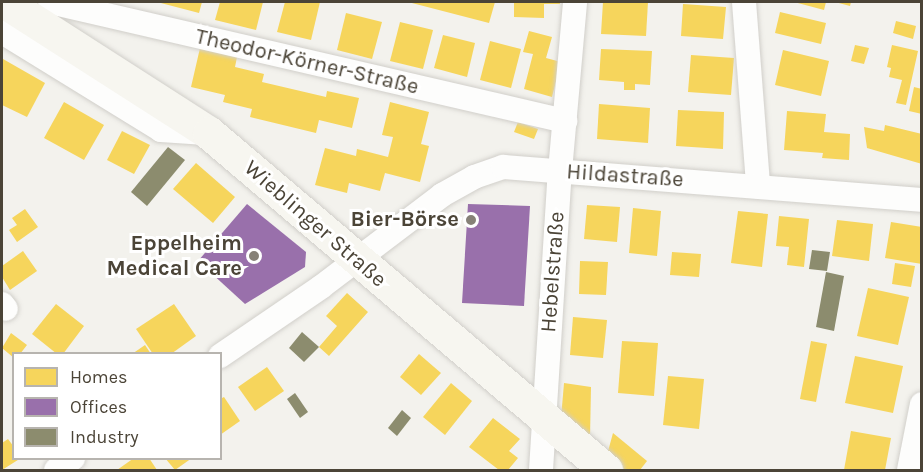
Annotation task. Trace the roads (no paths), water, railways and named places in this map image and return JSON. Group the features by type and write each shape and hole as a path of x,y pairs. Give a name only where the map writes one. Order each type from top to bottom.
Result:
{"street":[{"name":"Wieblinger Straße","path":"5,2 209,133 606,471"},
{"name":"Theodor-Körner-Straße","path":"50,2 565,121"},
{"name":"Hebelstraße","path":"541,471 560,171 575,2"},
{"path":"744,2 758,186"},
{"path":"2,32 161,130 209,133"},
{"name":"Hildastraße","path":"222,355 321,287 442,195 474,177 503,167 921,200"},
{"path":"909,471 921,404"},
{"path":"56,471 72,460"}],"place":[{"name":"Bier-Börse","path":"471,220"},
{"name":"Eppelheim Medical Care","path":"254,256"}]}
